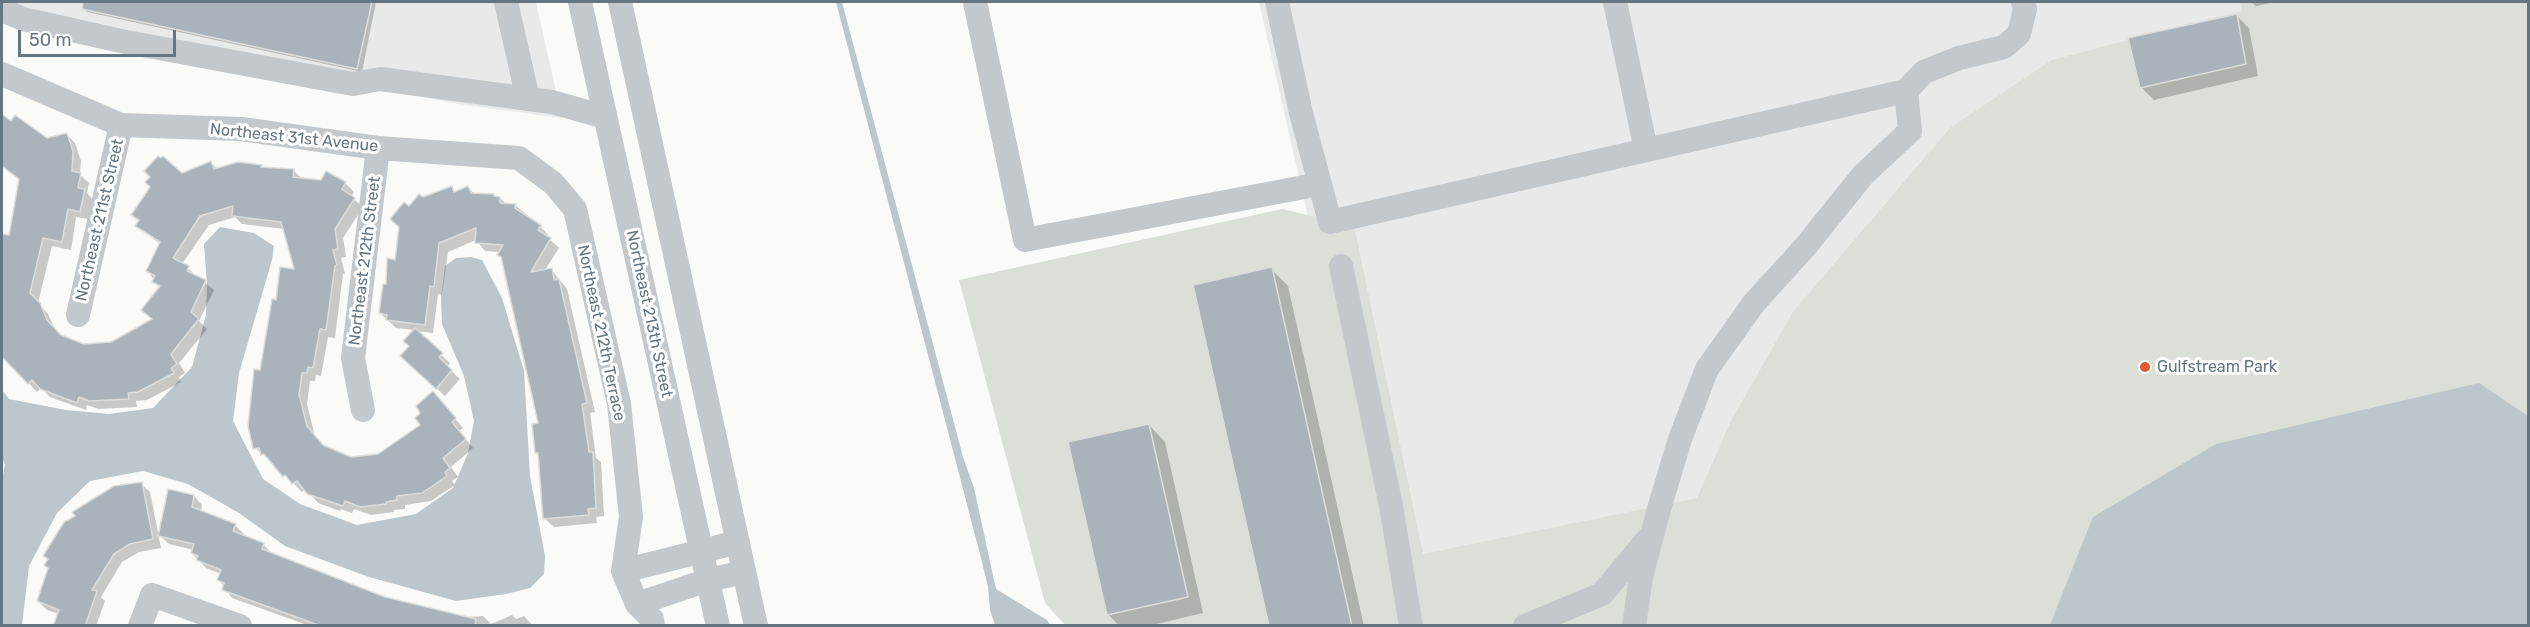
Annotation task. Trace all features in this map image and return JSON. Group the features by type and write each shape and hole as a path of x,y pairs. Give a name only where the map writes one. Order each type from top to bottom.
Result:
{"street":[{"path":"506,2 528,99"},
{"name":"Northeast 213th Street","path":"580,2 718,626"},
{"path":"620,2 756,626"},
{"path":"975,2 1025,240 1320,184"},
{"path":"1277,2 1301,113 1330,222 1906,91 1924,72 1959,58 2004,47 2019,34 2025,9 2023,2"},
{"path":"1615,2 1646,150"},
{"path":"2,10 23,19 121,41 353,84 380,79 552,102 605,117"},
{"name":"Northeast 31st Avenue","path":"2,74 121,125 241,129 378,148 519,158 553,183"},
{"path":"552,102 582,87 596,76"},
{"path":"1634,626 1641,577 1652,533 1680,439 1707,369 1754,303 1805,247 1863,175 1910,131 1906,91"},
{"name":"Northeast 211st Street","path":"78,315 121,125"},
{"name":"Northeast 212th Street","path":"363,410 353,358 378,148"},
{"name":"Northeast 212th Terrace","path":"553,183 575,209 619,404 631,518 622,571"},
{"path":"1341,266 1391,506 1411,626"},
{"path":"1525,626 1602,594 1652,533"},
{"path":"653,626 652,619 637,604 622,571 738,542"},
{"path":"637,604 708,580 744,572"},
{"path":"140,626 152,595 240,626"}],"shaded area":[{"path":"2,2 536,2 562,118 465,105 2,20"},
{"path":"836,2 842,2 963,457 974,488 996,589 1047,620 1050,625 995,625 990,610 988,587 982,562"},
{"name":"Gulfstream Park","path":"1259,2 2528,2 2528,625 1401,625"},
{"name":"Gulfstream Park","path":"2240,2 2528,2 2528,625 1065,625 1045,603 959,280 1282,209 1354,226 1423,554 1697,498 1731,421 1793,312 1950,128 2052,60 2242,11"},
{"path":"220,227 254,233 274,246 239,373 233,421 263,479 300,504 357,525 416,514 453,488 468,453 474,421 464,376 442,324 441,298 445,266 456,258 471,257 482,260 502,298 524,371 530,476 545,556 544,574 530,588 456,601 369,577 285,546 239,513 188,484 143,471 90,481 57,513 29,566 22,625 2,625 2,480 5,464 2,459 2,390 9,399 66,410 109,414 153,408 192,367 206,315 207,284 204,244"},
{"path":"2479,383 2528,416 2528,625 2050,625 2093,517 2216,444"}],"building":[{"path":"83,2 372,2 357,69 82,9"},
{"path":"2237,14 2246,64 2140,88 2128,38"},
{"path":"2,114 11,121 15,115 47,138 67,133 73,151 72,171 81,173 78,188 85,189 80,212 68,209 62,242 43,238 30,293 40,303 47,320 61,335 84,344 111,342 152,319 141,310 160,286 152,282 155,276 146,271 160,242 135,226 139,220 131,215 150,187 145,182 150,177 144,171 158,156 161,158 163,156 182,173 211,161 214,169 238,162 262,165 261,167 294,169 293,177 321,180 326,171 346,182 342,189 355,198 335,229 338,249 333,250 337,265 335,266 326,330 320,329 313,368 308,367 307,373 302,373 299,394 307,426 323,445 351,457 378,454 420,425 415,418 420,413 416,406 433,391 456,418 452,422 466,439 443,458 450,468 445,472 447,476 422,493 397,496 397,500 386,502 386,504 360,507 345,501 343,506 307,494 297,481 292,484 285,475 283,477 264,454 261,455 259,448 253,449 248,426 254,369 260,370 272,299 276,300 280,267 294,269 281,222 232,216 233,206 200,216 173,258 189,266 187,271 206,280 191,312 199,319 171,354 177,364 171,368 174,373 138,392 128,393 129,399 89,401 79,397 77,403 40,389 32,380 28,384 2,357 2,234 9,235 19,179 2,166"},
{"path":"452,186 454,192 468,186 471,193 494,194 500,197 500,203 516,204 515,208 541,225 538,230 551,238 531,272 552,268 554,280 559,279 587,403 582,404 589,452 593,452 596,508 588,509 589,515 543,519 538,453 535,453 532,424 538,423 501,257 497,255 503,245 475,243 476,228 439,243 434,287 430,286 425,325 386,320 387,315 379,313 383,284 386,284 387,258 395,260 399,227 390,219 404,202 409,206 419,194 423,197"},
{"path":"1272,267 1352,626 1269,626 1193,285"},
{"path":"415,328 443,353 439,357 452,370 436,389 400,356 409,346 403,341"},
{"path":"1149,424 1188,597 1107,615 1068,442"},
{"path":"142,482 153,539 130,544 114,554 92,590 97,591 85,626 53,626 59,610 37,601 48,568 44,565 48,559 43,556 64,522 75,516 72,512 114,486"},
{"path":"168,489 194,495 192,507 236,524 233,531 264,543 262,549 385,597 476,619 475,626 321,626 222,590 224,583 217,580 221,570 196,560 198,556 191,553 194,544 158,536"}],"place":[{"name":"Gulfstream Park","path":"2145,367"}]}
